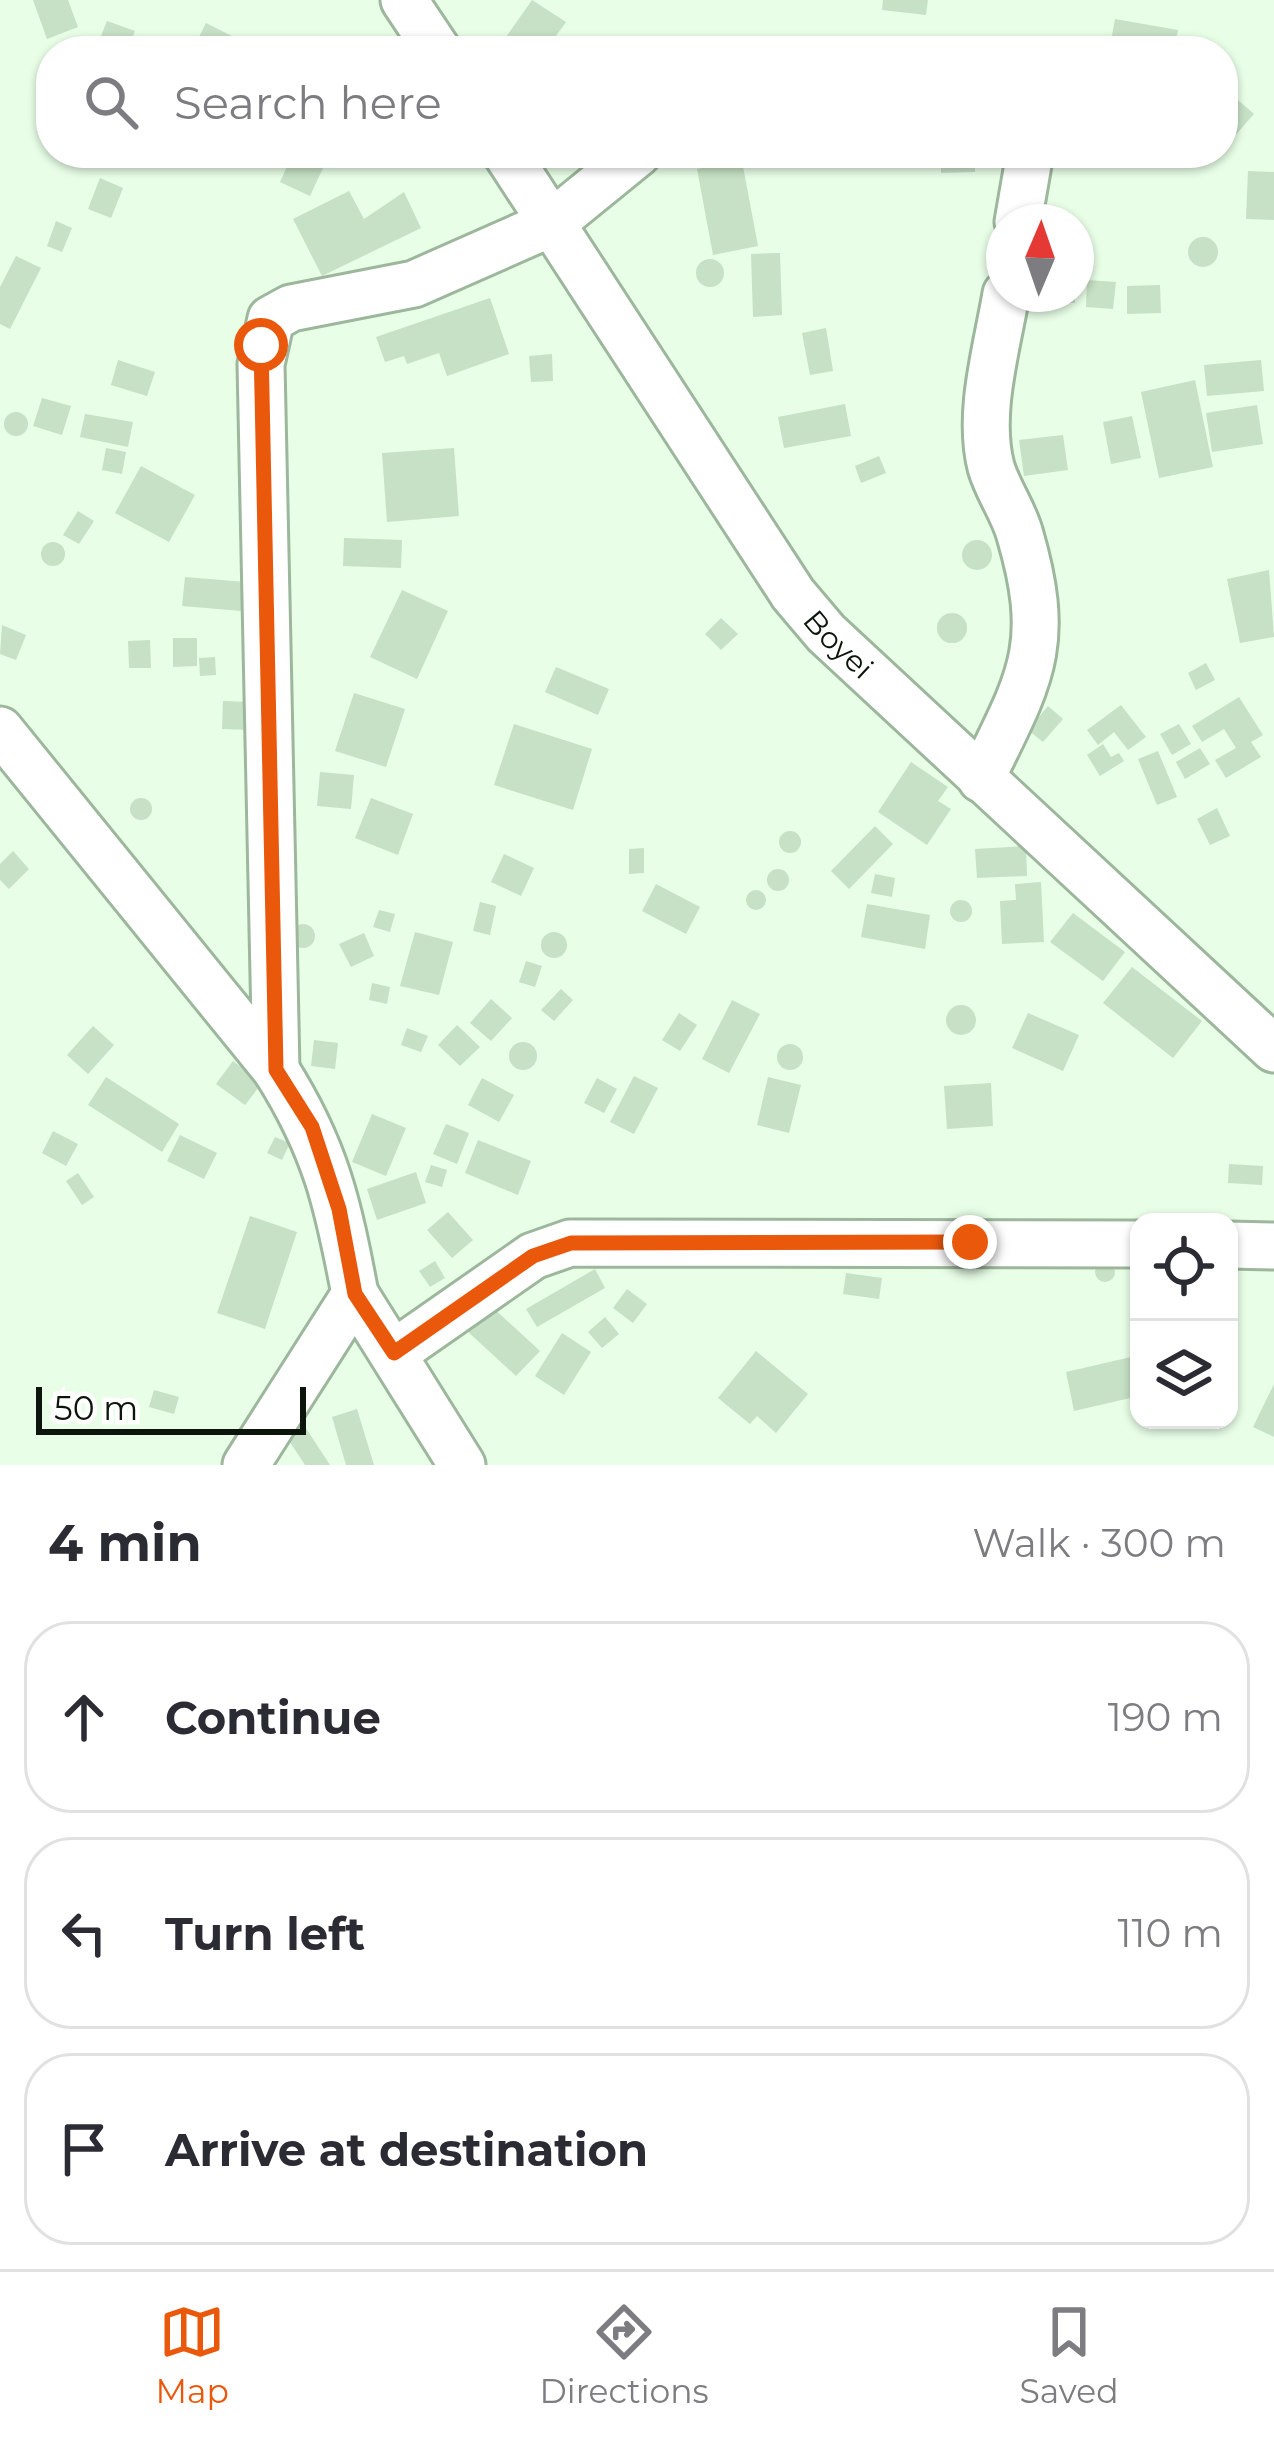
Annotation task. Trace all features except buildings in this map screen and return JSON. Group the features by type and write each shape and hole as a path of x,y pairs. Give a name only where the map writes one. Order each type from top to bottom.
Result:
{"street":[{"path":"404,0 428,36"},
{"name":"Boyei","path":"516,168 793,594 867,674 1274,1049"},
{"path":"276,1070 261,345 272,319 291,308 414,284 552,223 620,168"},
{"path":"1021,204 1027,168"},
{"path":"981,779 1033,674 1037,604 1019,531 991,466 987,407 1003,312"},
{"path":"0,730 276,1070 312,1127 339,1209 355,1294 462,1465"},
{"path":"394,1353 533,1256 571,1243 1130,1244"},
{"path":"1238,1245 1274,1246"},
{"path":"246,1465 355,1294"}],"route":[{"path":"261,345 276,1070 312,1127 339,1209 355,1294 394,1353 533,1256 571,1243 970,1242"}]}
